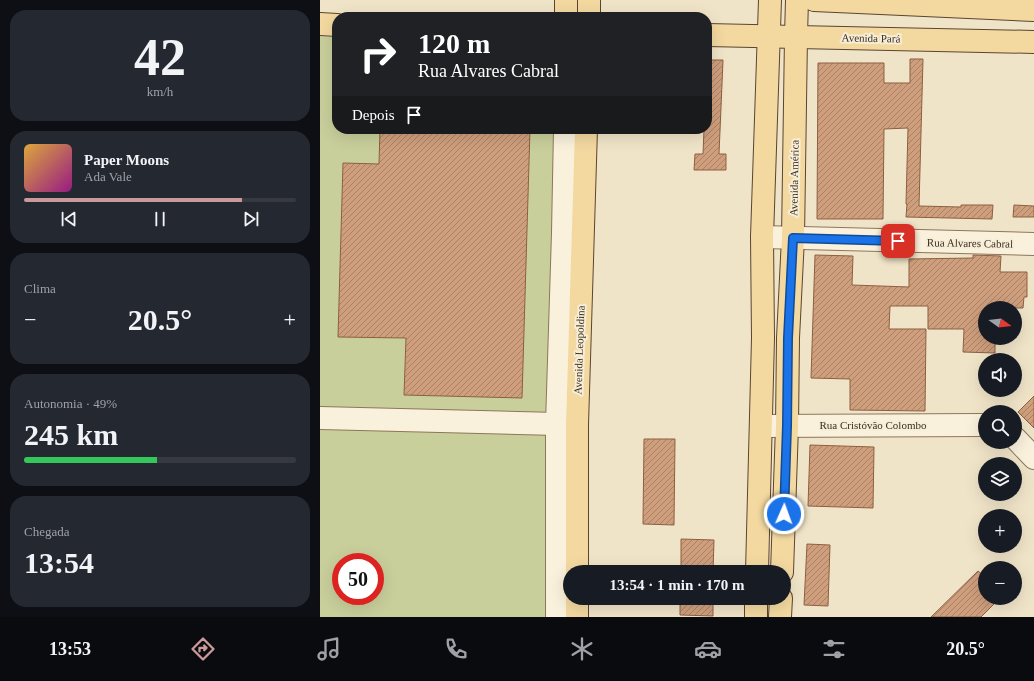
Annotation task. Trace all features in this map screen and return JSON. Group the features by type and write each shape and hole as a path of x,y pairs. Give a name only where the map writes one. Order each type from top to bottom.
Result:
{"main road":[{"path":"566,0 566,12"},
{"path":"589,0 589,12"},
{"path":"757,565 763,338 762,237 770,0"},
{"name":"Avenida América","path":"782,565 787,426 788,338 793,238 797,0"},
{"path":"814,0 1034,10"},
{"path":"320,24 332,25"},
{"name":"Avenida Pará","path":"712,35 1034,42"},
{"name":"Avenida Leopoldina","path":"577,565 577,425 586,134"},
{"path":"577,605 577,617"},
{"path":"756,605 756,617"},
{"path":"780,617 781,605"}],"street":[{"path":"557,617 557,424 565,134"},
{"name":"Rua Alvares Cabral","path":"762,237 1034,244"},
{"path":"320,418 557,424"},
{"name":"Rua Cristóvão Colombo","path":"761,426 978,425"},
{"path":"1022,445 1034,458"}],"green space":[{"path":"320,36 332,37 332,134 591,134 570,565 563,565 563,605 574,605 580,617 320,617"}],"building":[{"path":"910,59 923,59 919,206 961,207 961,205 993,205 992,219 906,217 908,128 884,129 883,219 817,219 818,63 884,63 884,83 910,83"},
{"path":"712,60 723,60 719,154 726,154 726,170 694,170 695,154 703,154 704,134 712,134"},
{"path":"380,134 530,134 522,398 404,395 406,338 338,337 343,163 379,164"},
{"path":"1014,205 1034,206 1034,217 1013,217"},
{"path":"815,255 853,256 852,285 909,287 909,259 973,258 973,255 1001,256 1000,272 1027,272 1027,297 1024,297 1023,308 1022,301 978,301 978,345 995,345 995,353 963,352 964,329 928,329 928,306 890,306 889,329 926,329 925,411 850,410 850,379 811,378"},
{"path":"1034,396 1034,428 1022,416 1022,408"},
{"path":"644,439 675,439 674,525 643,524"},
{"path":"810,445 874,447 873,508 808,506"},
{"path":"681,539 714,540 713,565 681,565"},
{"path":"807,544 830,545 828,606 804,605"},
{"path":"978,571 978,605 993,605 981,617 931,617"},
{"path":"680,605 713,605 713,616 680,615"}],"route":[{"path":"784,514 788,338 793,238 898,241"}]}
